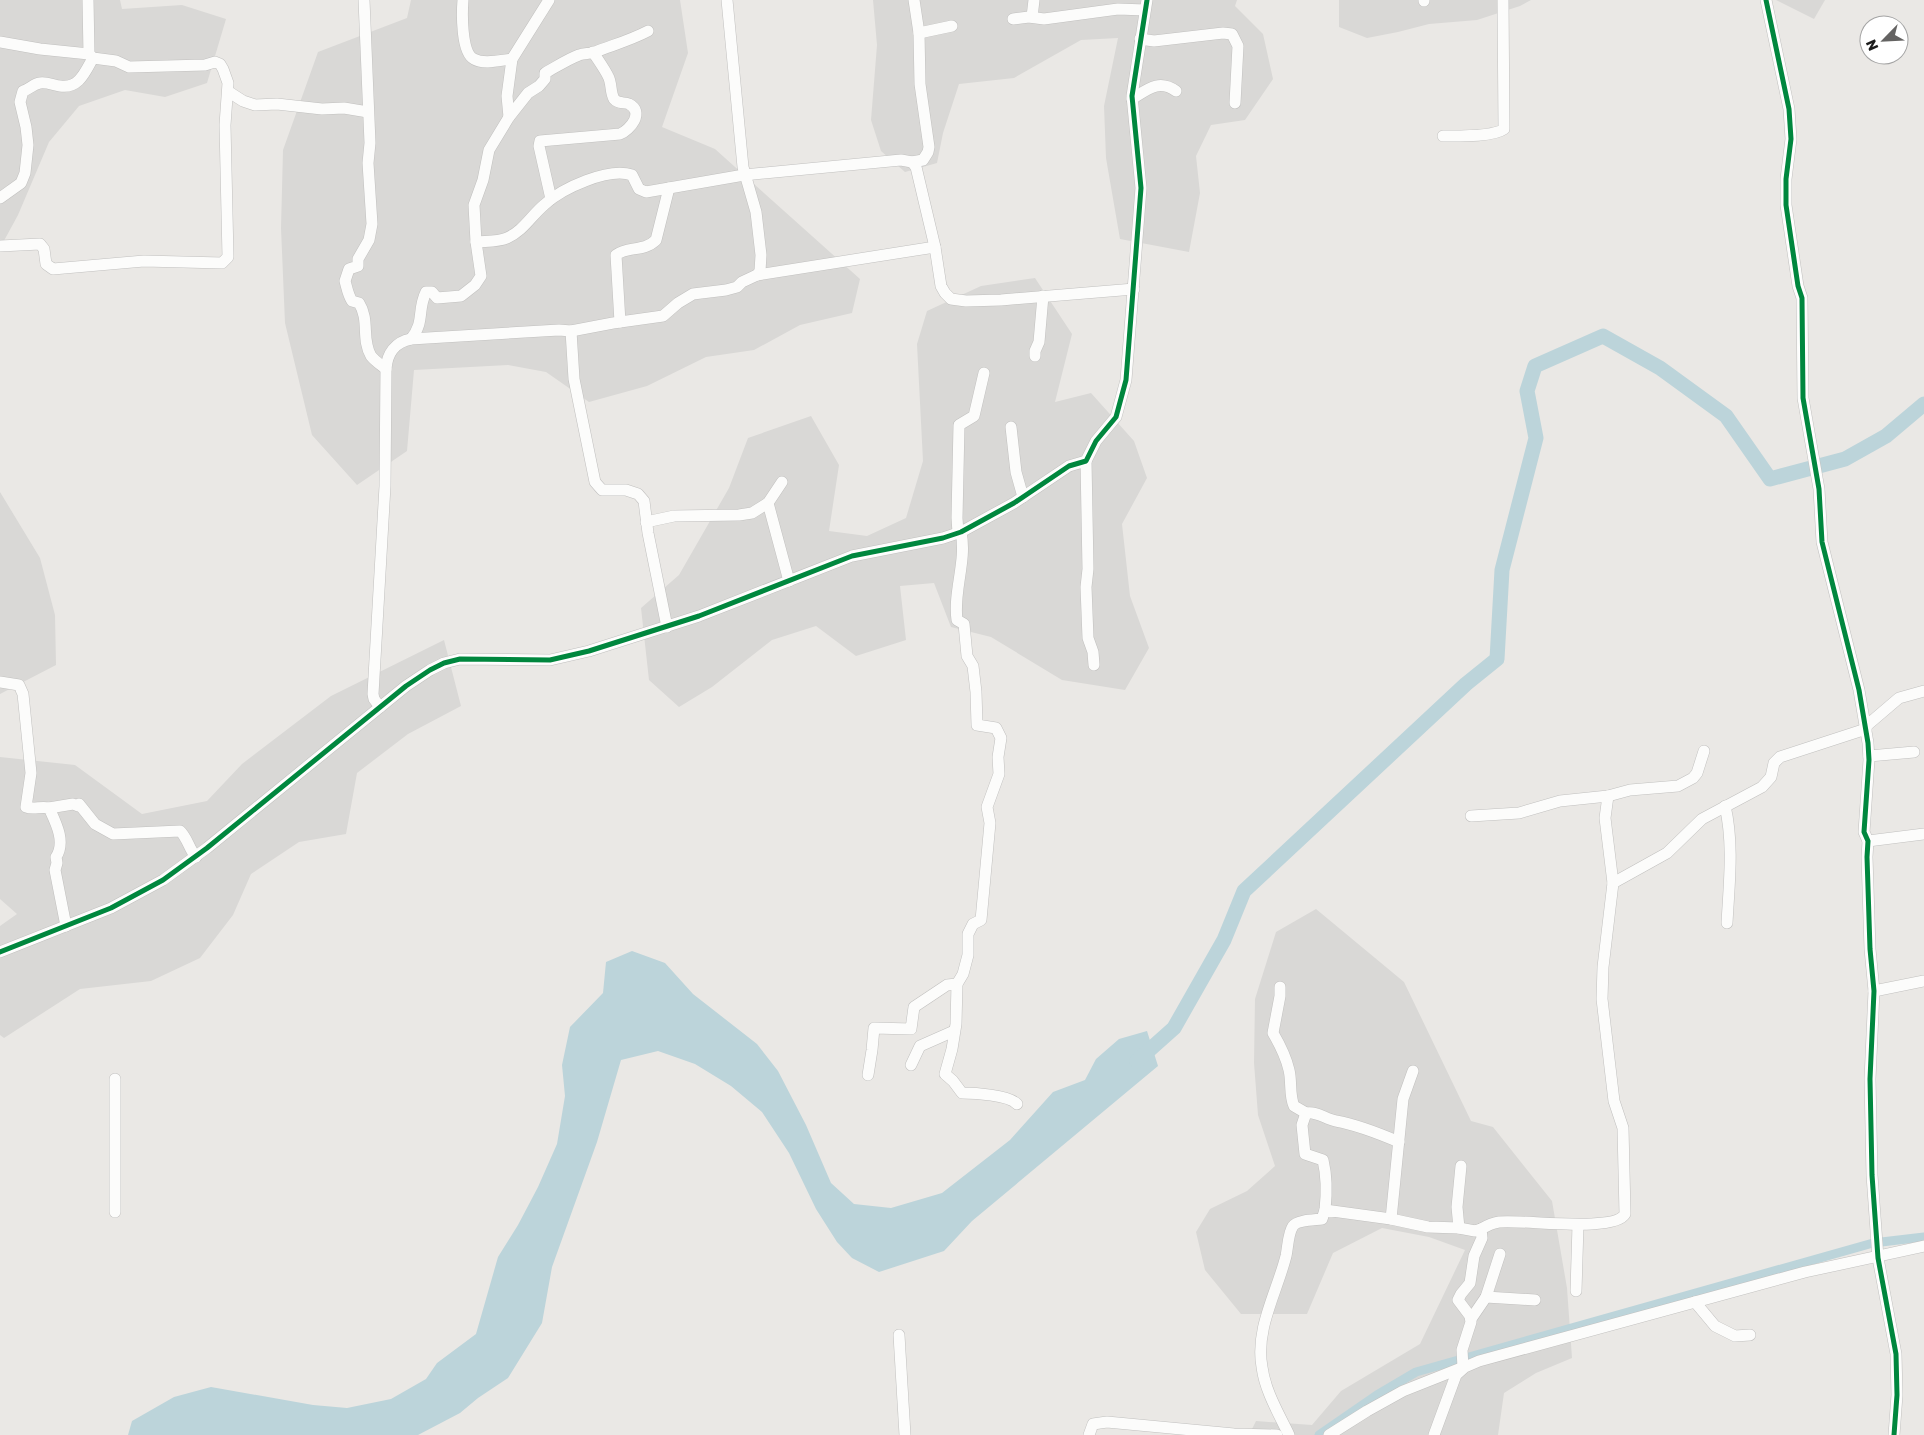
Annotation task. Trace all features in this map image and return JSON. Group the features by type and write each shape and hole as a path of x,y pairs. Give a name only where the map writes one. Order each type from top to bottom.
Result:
{"street":[{"path":"0,198 21,183 25,173 28,145 20,102 23,91 29,90 37,83 61,86 80,81 91,56 88,0"},
{"path":"364,0 370,143 368,164 372,217 371,231 366,248 358,259 358,266 350,269 344,281 348,288 348,296 352,301 359,303 365,314 367,347 370,354 386,369"},
{"path":"463,0 462,18 469,56 483,61 512,59"},
{"path":"509,117 508,82 512,59 549,0"},
{"path":"727,0 744,174 758,225 761,265 760,272 757,275"},
{"path":"476,242 498,241 511,236 522,228 551,199 577,184 622,173 632,175 642,191 744,174 897,160 912,162 922,160 929,147 920,84 919,33 914,0"},
{"path":"1032,17 1034,0"},
{"path":"1443,136 1500,132 1504,129 1503,0"},
{"path":"1766,0 1790,123 1791,150 1786,179 1786,204 1798,286 1802,298 1802,388 1819,489 1824,556 1859,690 1869,756 1864,832 1868,841 1868,884 1874,991 1870,1080 1872,1175 1877,1254 1896,1354 1897,1395 1894,1435"},
{"path":"1013,19 1032,17 1044,19 1142,7 1132,99 1141,188 1129,290 1126,380 1116,417 1096,441 1086,461 1088,569 1086,588 1088,638 1093,652 1094,665"},
{"path":"919,33 952,26"},
{"path":"411,339 419,329 422,304 426,292 432,292 436,298 461,296 479,281 481,273 476,242 474,204 483,180 489,150 509,117 528,93 539,86 544,79 545,73 580,54 593,52 632,39 648,31"},
{"path":"1140,39 1154,41 1223,33 1232,34 1238,46 1235,103"},
{"path":"0,42 116,60 129,67 205,65 215,62 223,68 229,92 225,125 225,181 229,254 226,261 217,263 144,261 52,268 46,264 44,249 40,244 0,246"},
{"path":"551,199 539,146 540,141 620,134 629,129 636,116 635,110 614,98 608,76 593,52"},
{"path":"1132,99 1159,85 1169,86 1176,92"},
{"path":"229,92 243,102 255,105 277,104 322,109 344,108 368,112"},
{"path":"912,162 916,167 935,247 941,286 951,299 966,301 1129,290"},
{"path":"620,322 616,255 622,251 642,249 656,240 669,188"},
{"path":"377,704 385,486 386,369 388,356 401,342 411,339 559,330 571,331 663,316 678,303 693,294 737,287 742,282 757,275 935,247"},
{"path":"1035,356 1039,342 1043,296"},
{"path":"571,331 574,379 595,482 602,490 626,490 638,494 644,501 646,522 666,623"},
{"path":"984,373 973,418 959,425 958,530 963,542 961,577 956,609 957,620 964,624 967,656 973,666 977,725 996,728 1002,738 998,756 999,774 987,808 990,823 981,920 973,924 968,934 968,955 963,974 957,984 952,1049 945,1074 954,1081 962,1093 1008,1099 1013,1100 1017,1104"},
{"path":"1012,427 1016,472 1022,494"},
{"path":"0,952 65,921 111,908 144,892 377,704 422,674 452,661 467,659 543,660 558,659 589,652 788,577 860,554 915,545 943,538 1069,466 1086,461"},
{"path":"646,522 684,515 746,514 758,510 768,503 782,482"},
{"path":"768,503 788,577"},
{"path":"0,682 19,685 23,694 30,773 26,807 30,809 39,807 49,808 73,804 78,806 79,804 96,824 113,834 180,832 185,835 193,853"},
{"path":"1613,884 1667,853 1696,824 1768,782 1774,763 1780,757 1866,728 1899,698 1924,690"},
{"path":"1471,816 1519,813 1560,801 1608,796 1630,790 1682,785 1697,773 1704,751"},
{"path":"1869,756 1914,752"},
{"path":"1325,1210 1392,1219 1428,1227 1459,1228 1475,1231 1491,1223 1510,1221 1578,1225 1619,1220 1625,1214 1623,1128 1614,1101 1602,999 1602,967 1613,884 1604,818 1608,796"},
{"path":"1725,806 1730,828 1727,924"},
{"path":"49,808 57,825 60,838 61,850 56,858 55,870 65,921"},
{"path":"1868,841 1924,834"},
{"path":"1874,991 1924,981"},
{"path":"868,1075 874,1028 911,1028 914,1007 947,985 957,984"},
{"path":"1280,987 1273,1033 1280,1045 1289,1070 1294,1106 1306,1113 1310,1112 1334,1120 1345,1121 1399,1142"},
{"path":"912,1065 920,1046 954,1031"},
{"path":"1392,1219 1404,1094 1413,1071"},
{"path":"115,1079 115,1212"},
{"path":"1289,1435 1263,1374 1261,1363 1263,1334 1267,1316 1283,1268 1292,1228 1297,1223 1322,1219 1325,1210 1327,1177 1323,1160 1306,1154 1302,1139 1304,1135 1302,1125 1306,1113"},
{"path":"1459,1228 1457,1207 1461,1166"},
{"path":"1576,1291 1578,1225"},
{"path":"1471,1319 1458,1300 1470,1283 1474,1256 1482,1238 1482,1229"},
{"path":"1329,1435 1395,1395 1463,1363 1488,1358 1877,1254 1924,1246"},
{"path":"1434,1435 1452,1383 1463,1363 1471,1319 1486,1297 1500,1254"},
{"path":"1486,1297 1535,1300"},
{"path":"1695,1302 1715,1326 1735,1336 1750,1334"},
{"path":"899,1335 905,1435"},
{"path":"1089,1435 1093,1424 1107,1422 1234,1434 1277,1435"}],"shaded area":[{"path":"0,0 120,0 122,9 182,5 226,19 207,83 165,97 125,90 79,106 49,142 18,215 0,248"},
{"path":"411,0 680,0 688,53 662,127 715,149 860,279 852,313 800,325 754,350 706,357 647,386 589,402 546,372 508,365 414,370 407,451 357,485 312,435 285,323 281,228 283,150 318,52 407,18"},
{"path":"873,0 1237,0 1235,6 1263,34 1273,79 1245,120 1211,125 1196,156 1200,193 1189,252 1120,239 1106,158 1104,106 1118,38 1081,40 1014,78 959,84 943,133 937,163 905,172 881,151 871,120 877,45"},
{"path":"1339,0 1531,0 1520,6 1477,20 1429,24 1367,38 1339,27"},
{"path":"1776,0 1825,0 1814,19"},
{"path":"1035,278 1072,334 1055,402 1091,393 1134,441 1147,478 1122,524 1130,596 1149,648 1125,690 1062,680 991,637 951,627 934,583 900,586 906,640 856,656 816,626 772,640 712,687 679,707 649,680 641,608 679,575 729,488 748,438 811,416 839,465 829,531 867,536 906,518 923,461 917,344 927,311 981,286"},
{"path":"0,492 40,558 55,615 56,665 0,694"},
{"path":"444,640 461,706 408,734 357,773 346,834 299,842 251,874 233,915 200,958 151,981 80,989 4,1038 0,1035 0,926 17,914 0,899 0,757 75,765 142,814 207,801 242,764 331,696"},
{"path":"1316,909 1404,982 1471,1121 1493,1127 1552,1201 1567,1288 1572,1358 1536,1373 1504,1393 1498,1435 1249,1435 1256,1421 1312,1425 1341,1391 1420,1344 1465,1250 1429,1237 1382,1228 1333,1253 1307,1314 1241,1314 1205,1270 1196,1232 1210,1209 1247,1191 1275,1166 1258,1115 1254,1063 1255,999 1276,932"}],"water":[{"path":"632,951 665,963 693,994 757,1044 778,1071 806,1125 831,1183 854,1204 891,1208 942,1193 1010,1140 1053,1092 1085,1080 1096,1059 1119,1039 1147,1031 1158,1066 972,1221 944,1251 879,1272 852,1258 837,1242 816,1209 789,1153 762,1112 731,1086 695,1064 658,1051 621,1060 597,1142 552,1267 542,1323 508,1378 478,1398 460,1413 418,1435 128,1435 132,1421 174,1397 211,1387 313,1405 347,1408 391,1399 426,1379 437,1363 476,1334 498,1257 538,1187 557,1144 565,1096 562,1065 570,1027 603,993 606,962"}],"waterway":[{"path":"1137,1061 1174,1028 1224,940 1244,891 1466,684 1497,659 1502,570 1536,438 1527,391 1535,366 1603,336 1660,368 1726,416 1770,479 1845,459 1886,436 1924,404"},
{"path":"1319,1435 1377,1395 1416,1372 1873,1243 1924,1237"}],"cycle path":[{"path":"0,952 111,908 163,880 207,848 406,686 444,663 460,659 550,660 589,651 699,616 852,556 943,538 961,532 1014,503 1069,466 1086,461 1096,441 1116,417 1126,380 1141,188 1132,96 1147,0"},
{"path":"1766,0 1789,109 1791,139 1786,179 1786,205 1798,286 1802,298 1803,398 1819,489 1822,542 1859,690 1868,743 1869,760 1864,832 1868,841 1870,949 1874,991 1870,1079 1872,1175 1878,1258 1896,1354 1897,1395 1894,1435"}]}
